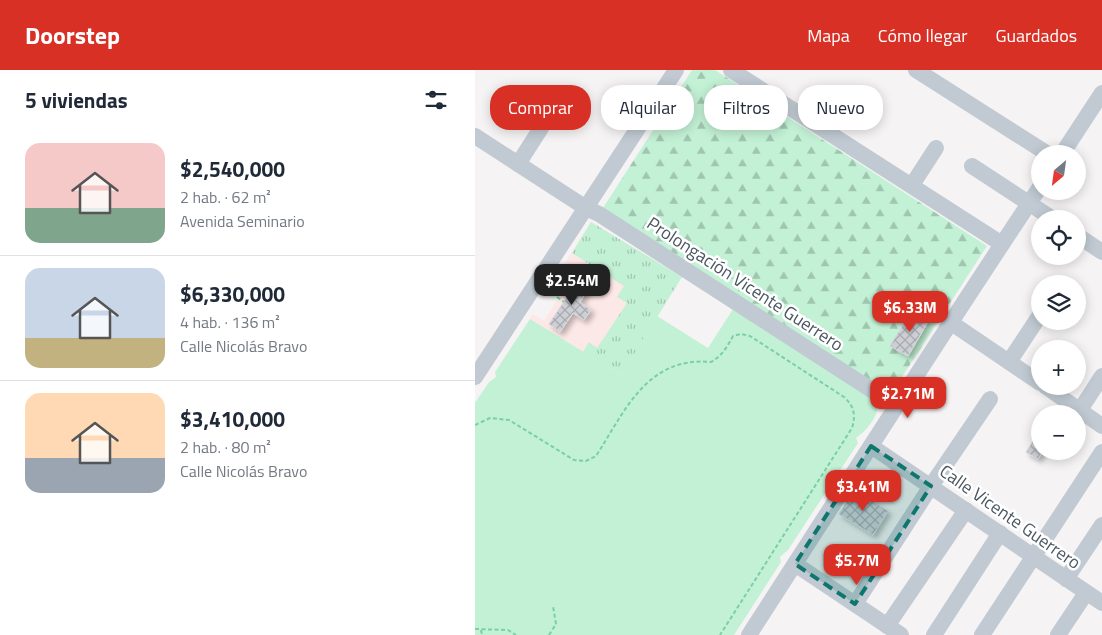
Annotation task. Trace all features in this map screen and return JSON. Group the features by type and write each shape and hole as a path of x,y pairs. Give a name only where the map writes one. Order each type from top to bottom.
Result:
{"street":[{"path":"477,370 676,70"},
{"path":"731,70 1002,244"},
{"path":"916,70 1034,145"},
{"path":"1068,145 1102,93"},
{"path":"518,164 540,130"},
{"name":"Prolongación Vicente Guerrero","path":"475,136 881,396"},
{"path":"912,185 936,148"},
{"path":"972,166 1040,210"},
{"path":"749,635 950,322 1031,200"},
{"path":"1086,241 1102,252"},
{"path":"950,322 1031,377"},
{"path":"1009,362 1031,329"},
{"path":"1083,405 1102,376"},
{"path":"1058,395 1073,405"},
{"path":"855,604 990,399"},
{"path":"1086,414 1102,426"},
{"name":"Calle Vicente Guerrero","path":"871,446 1102,603"},
{"path":"981,635 1102,452"},
{"path":"887,626 966,510"},
{"path":"1066,580 1102,525"},
{"path":"934,635 1000,533"},
{"path":"795,564 901,635"},
{"path":"1058,635 1086,593"}],"path":[{"path":"557,298 564,302"},
{"path":"475,425 490,418 509,420 575,460 587,461 596,456 645,383 661,371 677,365 715,360 722,354 733,336 741,334 750,336 844,397 854,412 852,428 719,635"},
{"path":"549,635 556,618 553,606"},
{"path":"475,629 508,630 516,635"},
{"path":"481,630 482,635"}],"highlighted area":[{"path":"871,446 931,486 855,604 795,564"}],"shaded area":[{"path":"591,222 682,277 621,375 530,319 533,314 544,321 575,272 564,265"}],"green space":[{"path":"692,70 715,70 738,85 704,85 704,130 788,130 788,117 798,124 798,130 808,130 987,246 887,400 599,214 653,130 694,130 694,85 682,85"},
{"path":"591,222 682,277 621,375 583,352 589,342 597,348 627,303 617,297 624,286 572,253"},
{"path":"733,309 876,400 877,405 872,421 865,431 856,438 858,443 788,550 780,557 781,562 734,635 475,635 475,403 489,382 496,377 495,372 530,319 621,375 657,316 708,348"}],"building":[{"path":"579,279 590,286 580,302 591,310 584,320 573,313 560,332 549,324 567,297 564,295 571,285 574,287"},
{"path":"912,310 929,320 908,356 890,346"},
{"path":"1031,444 1031,455 1026,452"},
{"path":"854,490 888,511 873,535 839,514"}]}
